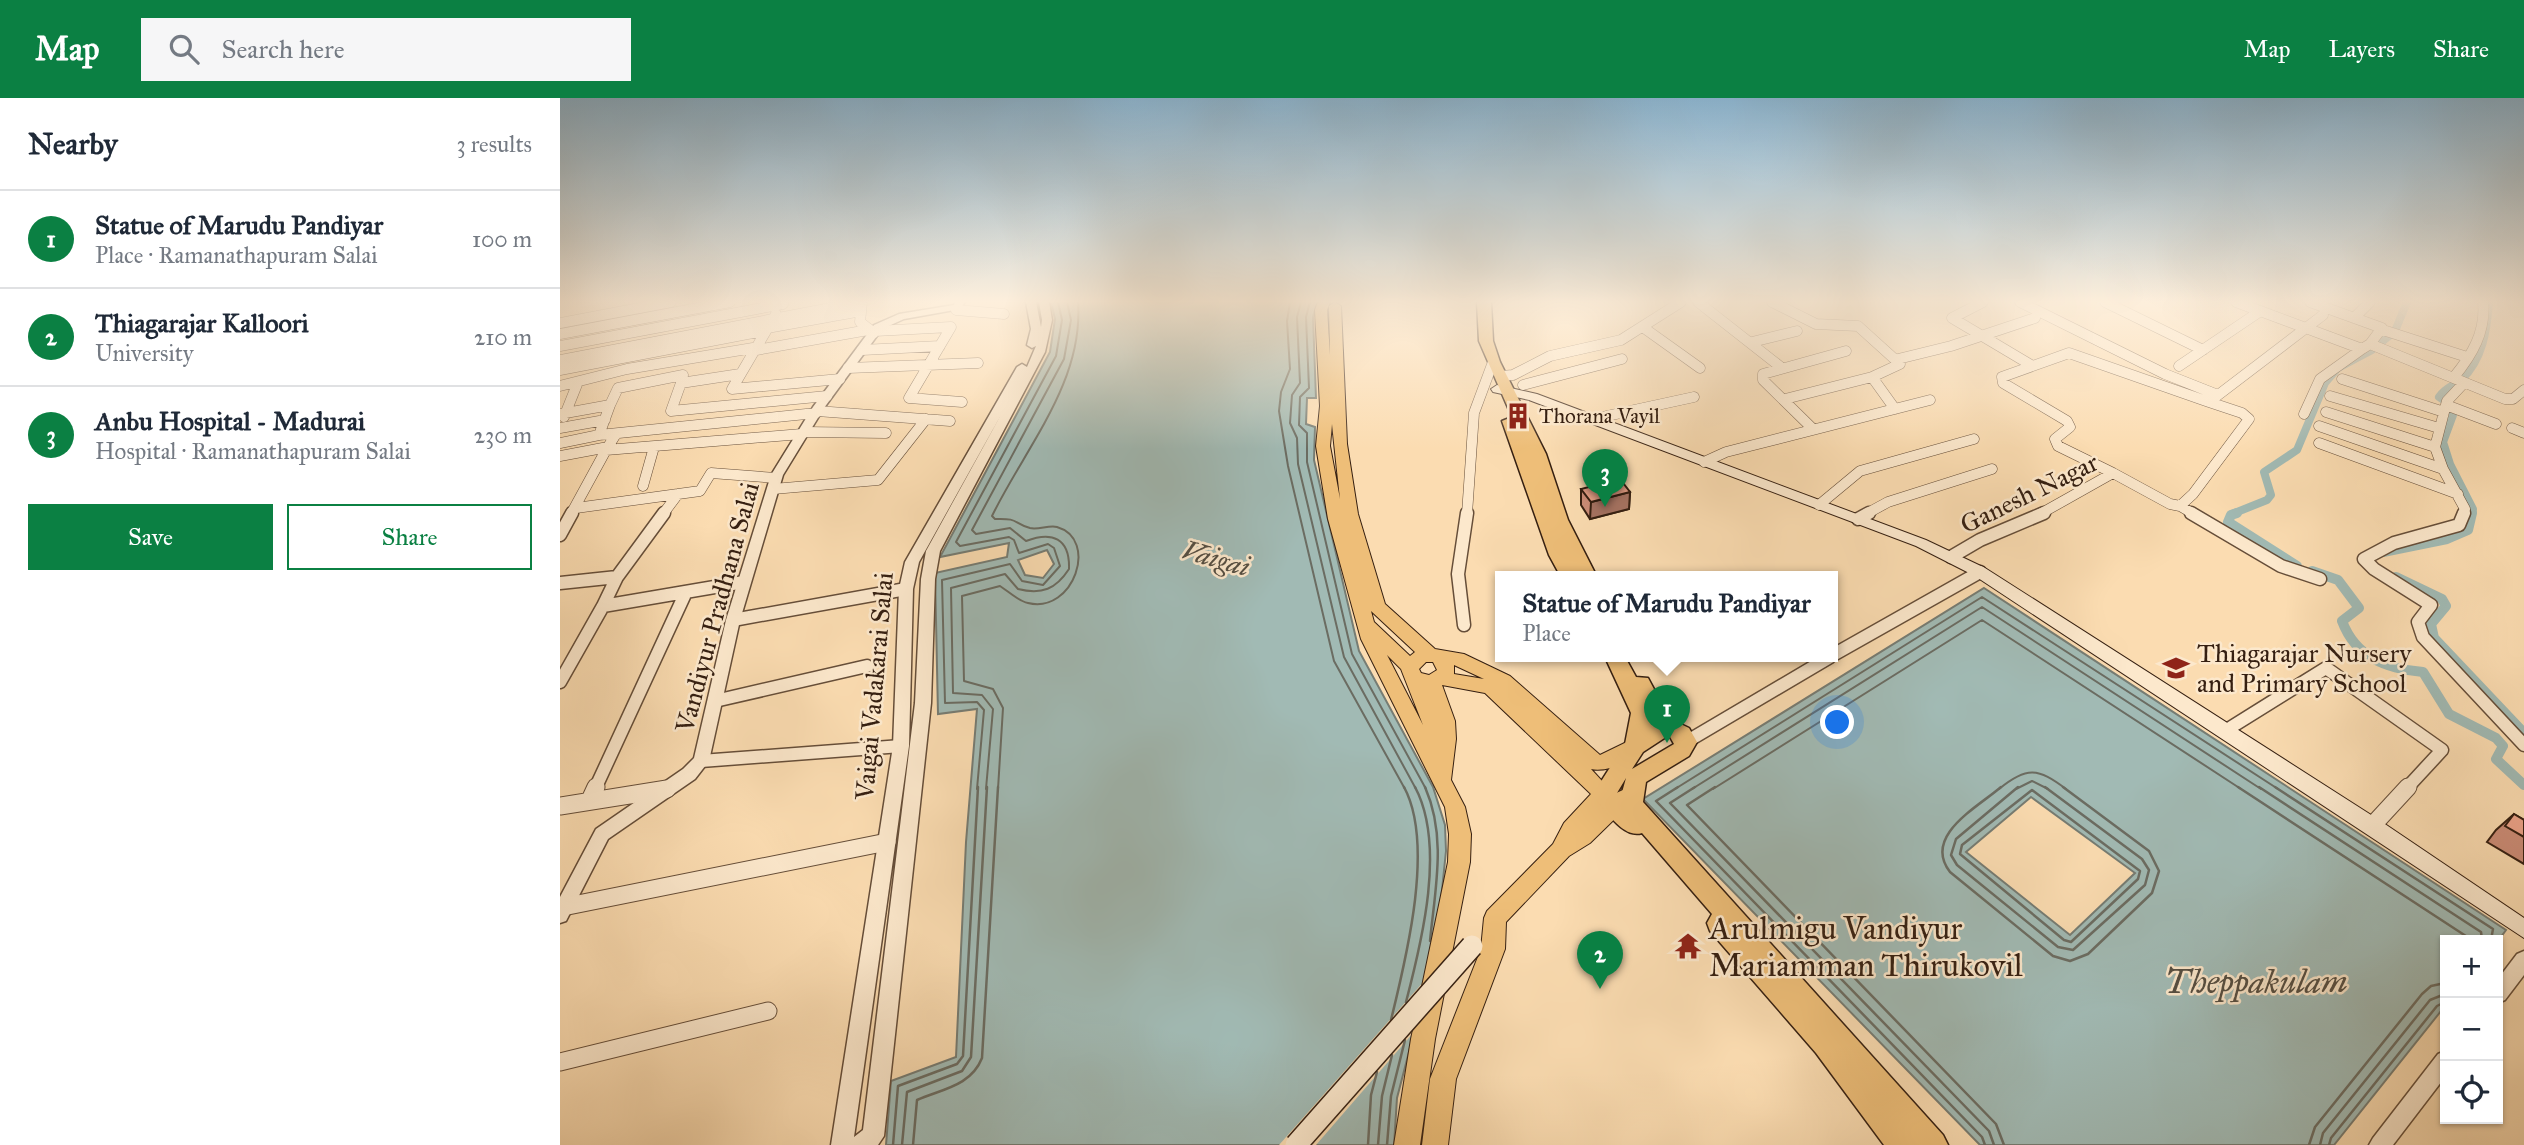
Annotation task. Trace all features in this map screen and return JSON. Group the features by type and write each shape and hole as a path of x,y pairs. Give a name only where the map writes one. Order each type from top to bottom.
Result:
{"highway":[{"path":"1490,351 1507,381 1558,555 1567,571"},
{"path":"1491,351 1538,454 1559,520 1585,571"},
{"path":"1618,662 1650,736"},
{"path":"1617,796 1650,736 1629,662"},
{"path":"1617,796 1640,773 1677,748 1679,731 1650,736"},
{"path":"1617,796 1826,1044 1902,1145"},
{"path":"1617,796 1631,805 1644,819 1933,1145"}],"main road":[{"path":"1324,351 1327,406 1323,446 1336,519 1370,639 1443,767"},
{"path":"1336,351 1340,444 1350,514 1377,607 1446,667 1424,677"},
{"path":"1507,381 1593,419 1858,519 1951,557 1980,572 2522,925"},
{"path":"1296,1145 1495,918 1561,850 1583,837 1617,796 1491,687 1424,677 1367,623"},
{"path":"1408,1145 1423,1039 1459,862 1460,834 1420,657 1458,659 1503,681 1596,763 1605,762 1650,736"},
{"path":"1435,1145 1443,1079 1493,949 1495,918"}],"street":[{"path":"560,360 607,351"},
{"path":"560,370 659,351"},
{"path":"560,386 627,369 746,351"},
{"path":"752,351 732,389 932,364 978,363"},
{"name":"Vandiyur Pradhana Salai","path":"562,911 602,834 696,769 701,761 733,621 774,483 816,412 861,351"},
{"path":"938,351 909,398 962,402"},
{"name":"Vaigai Vadakarai Salai","path":"910,746 906,589 912,562 1030,351"},
{"name":"Vaigai Vadakarai Salai","path":"842,1145 887,842 910,746 933,551 1040,351"},
{"path":"1464,625 1458,574 1467,514 1474,413 1507,381 1550,356 1573,351"},
{"path":"1676,351 1700,368"},
{"path":"1762,351 1782,368"},
{"path":"1813,429 1762,377 1782,368 1846,351"},
{"path":"1785,399 1894,369 1900,364 1888,351"},
{"path":"1898,359 1928,351"},
{"path":"2008,351 2031,365"},
{"path":"2118,351 2249,419 2193,495 2180,506"},
{"path":"2179,366 2202,351"},
{"path":"2214,399 2277,351"},
{"path":"2304,414 2320,379 2366,351"},
{"path":"2382,351 2511,400 2524,390"},
{"path":"2448,351 2467,357"},
{"path":"2471,351 2446,405 2435,447 2443,469 2465,509 2459,525 2394,543 2364,559 2374,569 2431,605 2418,622 2423,637 2524,745"},
{"path":"2113,472 2058,446 2055,439 2070,428 2067,421 2001,380 2006,373 2063,354 2076,354 2214,399"},
{"path":"1507,381 1622,359"},
{"path":"740,374 681,383 671,411 827,396"},
{"path":"599,435 618,388 683,375"},
{"path":"1872,377 1895,408"},
{"path":"2342,379 2446,405 2496,424"},
{"path":"578,383 563,413 560,426 605,420"},
{"path":"2330,396 2439,428"},
{"path":"1593,419 1694,397"},
{"path":"1704,462 1726,452 1930,400"},
{"path":"563,413 610,405"},
{"path":"560,443 599,435 816,412 950,421"},
{"path":"2326,412 2435,447"},
{"path":"576,508 700,491 711,473 774,483 878,480 926,419"},
{"path":"2319,426 2443,469"},
{"path":"2512,428 2524,433"},
{"path":"560,456 607,449 803,433 886,433"},
{"path":"560,535 615,434"},
{"path":"1819,505 1847,478 1860,471 1974,439"},
{"path":"2319,443 2458,494"},
{"path":"643,486 651,467 653,447"},
{"path":"1858,519 1888,502 1992,469"},
{"name":"Ganesh Nagar","path":"1951,557 1980,540 2048,511 2113,472 2170,504 2180,506 2281,566 2320,579"},
{"path":"560,682 617,577 678,494"},
{"path":"909,573 930,569"},
{"path":"1838,652 1980,572"},
{"path":"560,583 617,577"},
{"path":"603,606 744,582"},
{"path":"733,621 906,589"},
{"path":"590,800 686,592"},
{"path":"1677,748 1821,662"},
{"path":"715,701 867,666"},
{"path":"2225,731 2326,668 2442,750 2372,826"},
{"path":"701,761 910,746 867,1140"},
{"path":"560,806 667,789"},
{"path":"562,911 887,842"},
{"path":"2503,987 2524,960"},
{"path":"560,1062 768,1011"},
{"path":"2380,1145 2440,1068"}],"water":[{"name":"Vaigai","path":"1314,351 1316,398 1307,398 1306,424 1315,427 1314,460 1359,651 1433,787 1445,825 1446,851 1436,948 1397,1098 1394,1145 886,1145 891,1081 956,1057 966,842 977,709 938,714 935,573 1007,557 1009,543 940,557 1050,352","holes":["1047,550 1054,564 1043,578 1025,575 1018,560"]},
{"name":"Theppakulam","path":"1984,588 2506,930 2502,935 2440,935 2440,1012 2334,1145 1980,1145 1643,799","holes":["2031,797 2135,873 2070,935 1966,852"]}],"pier":[{"path":"1434,970 1420,1025 1316,1145 1279,1145"}],"building":[{"path":"1620,479 1630,492 1591,502 1581,489"},
{"path":"2514,814 2524,820 2524,837 2505,826"}],"waterway":[{"path":"2232,514 2267,500 2271,495 2264,472 2297,450 2325,383 2338,368 2370,351"},
{"path":"2448,403 2439,397 2461,380 2480,351"},
{"path":"2451,410 2453,415 2443,442 2450,464 2473,509 2472,514"},
{"path":"2237,513 2231,515 2228,522 2297,566"},
{"path":"2383,552 2447,539 2468,530 2472,513"},
{"path":"2312,571 2338,580 2359,608 2342,621 2348,634 2364,653 2397,668 2423,672 2449,714 2496,738 2503,746 2496,759 2524,785"},
{"path":"2396,577 2442,599 2446,606 2431,624 2434,638 2524,733"}],"place":[{"name":"Thorana Vayil","path":"1518,416"},
{"name":"Anbu Hospital - Madurai","path":"1605,507"},
{"name":"Thiagarajar Nursery and Primary School","path":"2176,668"},
{"name":"Statue of Marudu Pandiyar","path":"1667,743"},
{"name":"Arulmigu Vandiyur Mariamman Thirukovil","path":"1688,946"},
{"name":"Thiagarajar Kalloori","path":"1600,989"}]}
